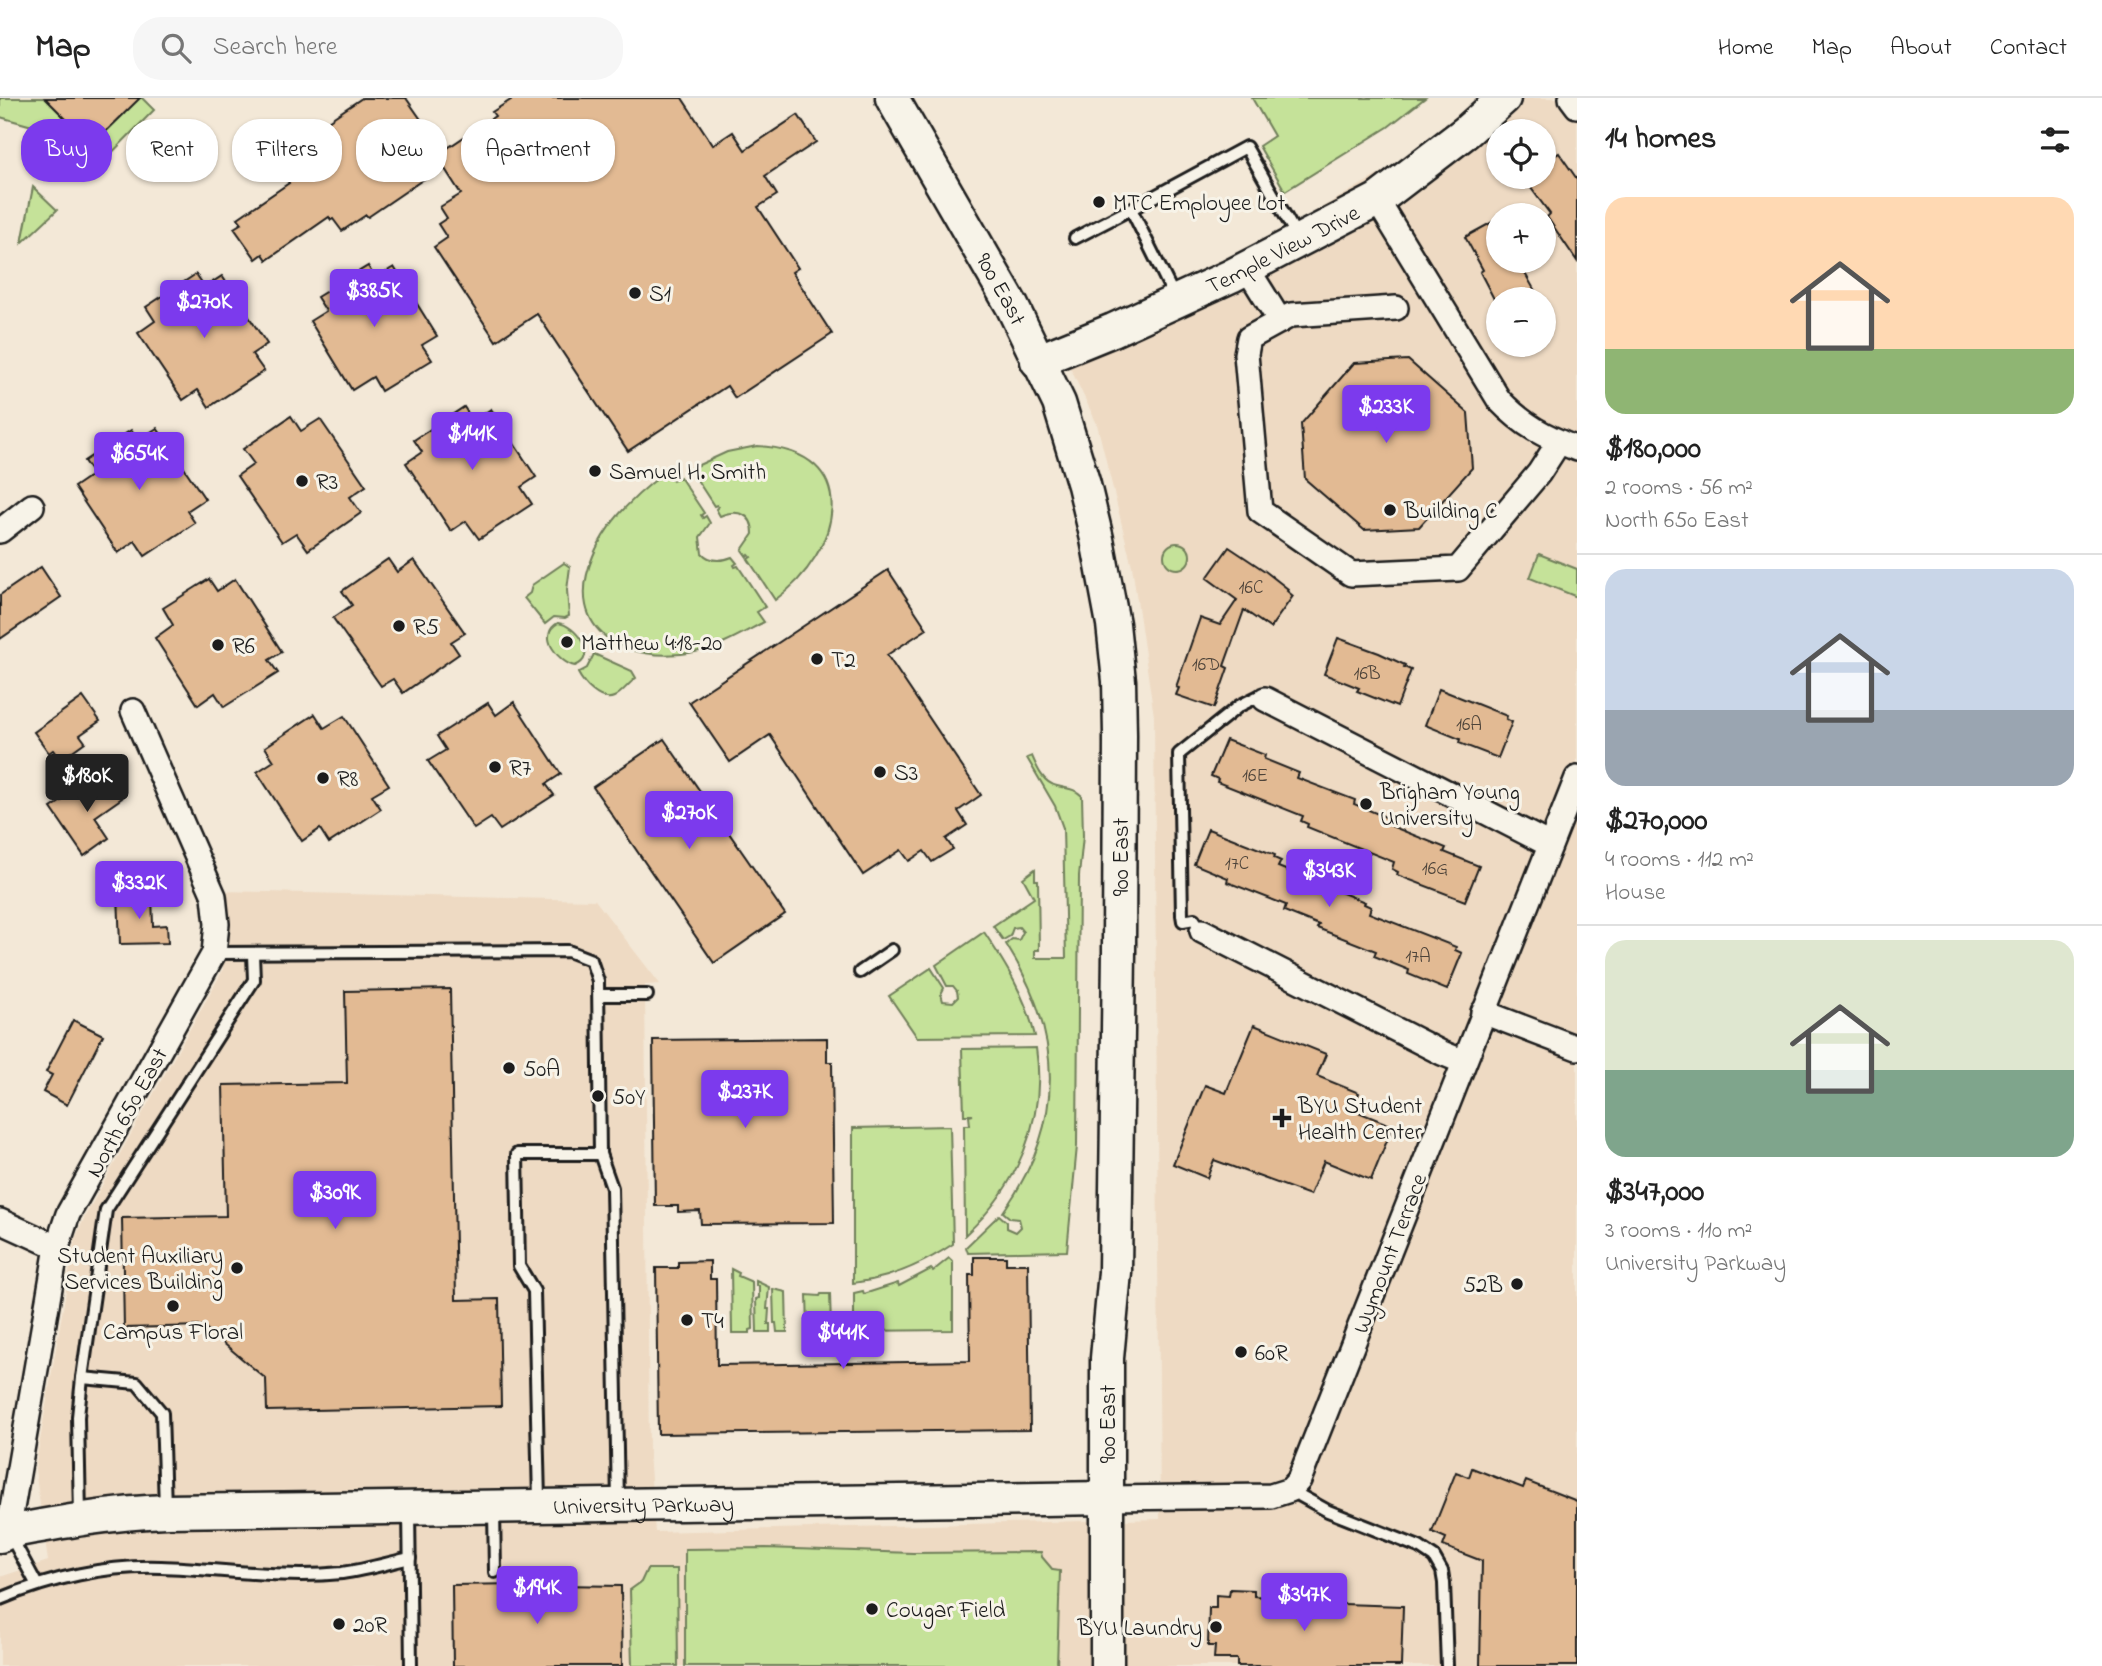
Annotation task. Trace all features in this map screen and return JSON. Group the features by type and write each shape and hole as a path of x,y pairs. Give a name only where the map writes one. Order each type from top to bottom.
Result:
{"main road":[{"name":"900 East","path":"892,98 1012,306 1064,416 1084,485 1106,585 1119,681 1119,1049 1115,1272 1107,1358 1107,1666"},
{"name":"Temple View Drive","path":"1037,361 1113,330 1247,268 1377,200 1466,132 1504,98"},
{"name":"University Parkway","path":"4,1534 80,1518 166,1511 1108,1498"}],"street":[{"path":"1571,98 1577,106"},
{"path":"1377,200 1499,400 1517,419 1541,435 1568,446 1539,473 1458,569 1351,574 1260,511 1246,354 1249,338 1291,315 1396,308"},
{"path":"1247,268 1280,321"},
{"path":"0,531 32,506"},
{"path":"1265,699 1550,845"},
{"name":"North 650 East","path":"4,1534 57,1247 68,1214 214,953 214,896 133,711"},
{"name":"Wymount Terrace","path":"1290,1490 1304,1471 1577,778"},
{"path":"1202,932 1464,1062"},
{"path":"1483,1012 1577,1048"},
{"path":"0,1221 57,1247"},
{"name":"University Parkway","path":"1108,1498 1271,1496 1290,1490"}],"lane":[{"path":"1075,238 1246,147 1300,240"},
{"path":"1131,209 1176,300"},
{"path":"1202,932 1194,919 1183,921 1182,915 1179,754 1239,706 1259,696 1265,699"},
{"path":"860,972 892,950"},
{"path":"214,953 568,951 591,960 597,974 598,995 600,1154 612,1188 618,1506"},
{"path":"80,1518 78,1417 107,1210 254,980 253,954"},
{"path":"598,995 647,995"},
{"path":"539,1507 534,1291 519,1266 517,1154 600,1154"},
{"path":"82,1378 137,1383 162,1413 166,1511"},
{"path":"1290,1490 1328,1511 1419,1547 1434,1558 1442,1571 1444,1583 1447,1666"},
{"path":"494,1507 495,1572"},
{"path":"408,1509 411,1666"},
{"path":"4,1534 37,1585"},
{"path":"0,1599 37,1585 82,1574 135,1568 159,1566 220,1572 342,1573 410,1558"}],"shaded area":[{"name":"Brigham Young University","path":"1510,98 1577,98 1577,1666 0,1666 0,1577 48,1561 35,1469 75,1239 85,1216 223,970 221,891 595,900 660,984 645,985 649,1453 655,1532 1160,1519 1154,716 1132,566 1097,424 1065,357"}],"green space":[{"path":"0,98 45,98 66,119 21,119 21,123 0,117"},
{"path":"117,98 142,98 154,110 145,119 126,119 126,138 112,153 112,126 124,114"},
{"path":"1252,98 1425,98 1388,127 1285,191 1259,146 1274,136"},
{"path":"33,187 57,210 22,243"},
{"path":"757,446 792,452 815,466 828,485 832,507 827,532 815,557 798,580 775,600 748,559 751,557 747,557 742,550 753,534 750,521 738,513 720,516 717,505 714,506 690,469 727,452"},
{"path":"666,472 673,481 680,477 704,513 701,515 703,518 706,516 710,523 700,537 702,553 716,560 732,557 737,563 735,567 738,566 765,607 757,612 764,622 739,635 704,650 670,655 625,648 607,638 594,624 586,605 585,583 593,556 614,520 633,499"},
{"path":"1177,543 1186,547 1190,556 1186,565 1177,569 1168,565 1164,556 1168,547"},
{"path":"1539,554 1577,569 1577,597 1530,578"},
{"path":"564,563 570,567 567,590 569,616 554,617 545,624 524,598 530,593 532,585"},
{"path":"558,623 572,629 585,649 582,662 575,666 562,660 549,641 552,628"},
{"path":"594,654 632,671 636,678 614,697 598,695 578,673 587,668"},
{"path":"1032,756 1048,782 1073,790 1082,796 1077,1146 1067,1251 968,1253 966,1247 999,1215 1007,1222 1007,1228 1016,1232 1021,1227 1019,1219 1010,1218 1003,1212 1024,1179 1038,1145 1047,1112 1050,1079 1047,1045 1039,1012 1025,978 1006,944 1012,939 1019,940 1023,932 1019,927 1013,928 1010,936 1003,940 993,926 1034,898 1023,878 1035,869 1035,880 1038,880 1039,950 1035,950 1035,958 1066,958 1063,828 1055,806 1027,758"},
{"path":"984,932 1021,995 1035,1036 917,1037 889,996 931,968 944,988 941,994 943,1001 953,1002 958,997 957,991 953,986 947,986 936,965"},
{"path":"1036,1048 1037,1101 1024,1150 1000,1196 965,1235 964,1125 970,1125 969,1116 973,1115 964,1115 962,1049"},
{"path":"950,1126 953,1244 906,1270 853,1283 853,1128"},
{"path":"949,1258 953,1262 953,1330 854,1331 854,1293 863,1291 864,1294 898,1283 899,1286 931,1269 933,1271"},
{"path":"731,1269 739,1273 738,1276 752,1282 753,1329 750,1333 732,1333"},
{"path":"756,1281 769,1287 767,1309 770,1332 757,1332 756,1299 759,1298 759,1286 756,1286"},
{"path":"773,1289 786,1292 787,1332 777,1332 774,1323"},
{"path":"830,1294 830,1332 811,1332 811,1327 808,1326 807,1295"},
{"name":"Cougar Field","path":"766,1548 913,1553 1041,1552 1053,1570 1060,1571 1057,1666 685,1666 685,1549"},
{"path":"647,1569 677,1569 678,1666 632,1666 630,1590 641,1582"}],"building":[{"path":"45,98 140,98 112,125 112,119 66,119"},
{"name":"S1","path":"362,98 406,98 421,119 356,119 356,182 419,182 342,231 329,217 267,260 263,254 256,259 234,228 242,223 238,218 288,182 342,182 342,119 331,119"},
{"name":"S1","path":"514,98 682,98 713,145 733,132 745,150 798,115 816,142 765,176 777,195 758,207 798,268 792,272 832,334 735,398 727,386 628,451 537,314 496,341 434,247 447,238 438,224 447,218 440,207 461,194 447,172 447,148 461,139 461,182 615,182 615,119 491,119 495,116 492,112"},
{"path":"1559,153 1577,179 1577,261 1556,230 1556,203 1542,203 1532,189 1556,189 1556,155"},
{"path":"1486,226 1486,273 1525,273 1533,287 1488,287 1480,272 1483,270 1465,237"},
{"path":"368,266 375,278 394,267 437,336 422,345 432,360 381,391 373,377 352,390 310,321 326,311 317,297"},
{"path":"196,274 205,287 222,276 267,344 252,354 264,371 209,407 198,390 183,400 138,333 155,321 146,307"},
{"path":"1408,360 1468,413 1472,468 1419,527 1364,530 1305,479 1301,424 1354,363"},
{"path":"464,407 473,421 491,409 536,477 521,487 532,504 479,539 466,521 451,531 406,463 422,452 414,440"},
{"name":"R3","path":"291,416 301,431 320,419 366,486 350,497 361,513 308,550 296,533 282,542 237,476 254,464 243,449"},
{"path":"157,428 205,499 187,511 195,523 145,556 135,541 118,553 74,487 93,474 84,461 131,430 138,440"},
{"path":"1229,547 1265,571 1293,596 1270,628 1244,610 1224,666 1228,668 1214,708 1176,695 1179,688 1176,687 1200,618 1220,625 1237,600 1207,578"},
{"name":"R5","path":"388,559 397,572 414,560 465,633 451,642 459,654 403,693 393,679 381,686 333,618 352,605 342,591"},
{"path":"41,567 61,597 0,639 0,595"},
{"path":"888,570 927,629 887,655 981,795 958,811 967,825 946,839 953,849 932,862 924,851 909,861 901,850 863,875 770,735 730,762 689,702"},
{"name":"R6","path":"209,579 217,591 235,579 282,652 269,660 278,673 224,707 215,693 198,705 155,638 173,625 163,608"},
{"path":"1338,638 1379,653 1411,670 1397,707 1324,674"},
{"path":"1439,689 1507,716 1506,719 1512,722 1498,758 1459,743 1460,739 1425,725"},
{"path":"83,697 100,721 80,735 85,742 60,760 53,750 49,753 34,732"},
{"name":"R7","path":"514,702 561,774 546,784 554,795 500,830 491,818 474,829 428,761 446,750 437,736 488,703 496,715"},
{"name":"R8","path":"315,714 324,728 344,716 389,785 372,795 381,809 329,843 320,829 302,841 257,772 274,761 265,747"},
{"path":"664,739 785,914 714,963 593,787"},
{"path":"1226,740 1265,755 1264,759 1299,773 1297,778 1355,800 1354,804 1388,818 1386,824 1446,848 1444,852 1479,866 1465,901 1397,875 1398,872 1392,869 1394,862 1307,827 1308,824 1301,821 1303,816 1217,782 1218,779 1211,776"},
{"path":"108,777 122,798 95,817 109,838 84,856 51,808 85,785 89,790"},
{"path":"1208,829 1275,855 1274,858 1281,861 1278,867 1365,902 1364,904 1371,907 1369,913 1456,947 1455,950 1462,953 1447,990 1374,956 1376,951 1317,928 1319,925 1284,911 1286,905 1227,882 1228,878 1194,864"},
{"path":"152,894 153,926 167,925 168,943 120,944 118,895"},
{"path":"450,989 456,1300 499,1299 501,1406 267,1411 266,1379 203,1326 124,1328 122,1218 226,1216 223,1085 347,1083 345,991"},
{"path":"73,1020 103,1035 67,1105 43,1092 52,1075 46,1072"},
{"name":"BYU Student Health Center","path":"1254,1025 1326,1054 1317,1076 1359,1093 1353,1110 1393,1126 1371,1180 1324,1161 1310,1195 1214,1160 1207,1178 1173,1164 1205,1085 1226,1093"},
{"path":"827,1038 827,1062 832,1062 834,1223 701,1224 700,1211 678,1212 678,1206 655,1206 653,1040"},
{"name":"T4","path":"974,1257 1006,1257 1006,1264 1028,1264 1030,1430 658,1434 656,1268 678,1268 678,1262 710,1261 710,1279 716,1279 717,1365 970,1361 969,1275 974,1275"},
{"path":"1472,1468 1523,1488 1526,1481 1577,1501 1577,1666 1480,1666 1482,1561 1443,1546 1446,1538 1432,1532 1456,1472 1469,1477"},
{"path":"518,1584 518,1591 558,1591 558,1585 621,1586 622,1666 453,1666 452,1585"},
{"path":"1230,1589 1254,1590 1254,1596 1267,1597 1267,1608 1312,1610 1312,1603 1403,1606 1401,1666 1237,1666 1237,1659 1214,1659 1215,1646 1208,1646 1209,1608 1216,1608 1216,1595 1229,1596"}],"place":[{"name":"MTC Employee Lot","path":"1099,202"},
{"name":"S1","path":"635,293"},
{"name":"Samuel H. Smith","path":"595,471"},
{"name":"R3","path":"302,481"},
{"name":"Building C","path":"1390,510"},
{"name":"R5","path":"399,626"},
{"name":"Matthew 4:18-20","path":"567,642"},
{"name":"R6","path":"218,645"},
{"name":"T2","path":"817,659"},
{"name":"R7","path":"495,767"},
{"name":"S3","path":"880,772"},
{"name":"R8","path":"323,778"},
{"name":"Brigham Young University","path":"1366,804"},
{"name":"50A","path":"509,1068"},
{"name":"50Y","path":"598,1096"},
{"name":"BYU Student Health Center","path":"1282,1118"},
{"name":"Student Auxiliary Services Building","path":"237,1268"},
{"name":"52B","path":"1517,1284"},
{"name":"Campus Floral","path":"173,1306"},
{"name":"T4","path":"687,1320"},
{"name":"60R","path":"1241,1352"},
{"name":"Cougar Field","path":"872,1609"},
{"name":"20R","path":"339,1624"},
{"name":"BYU Laundry","path":"1216,1627"}]}
